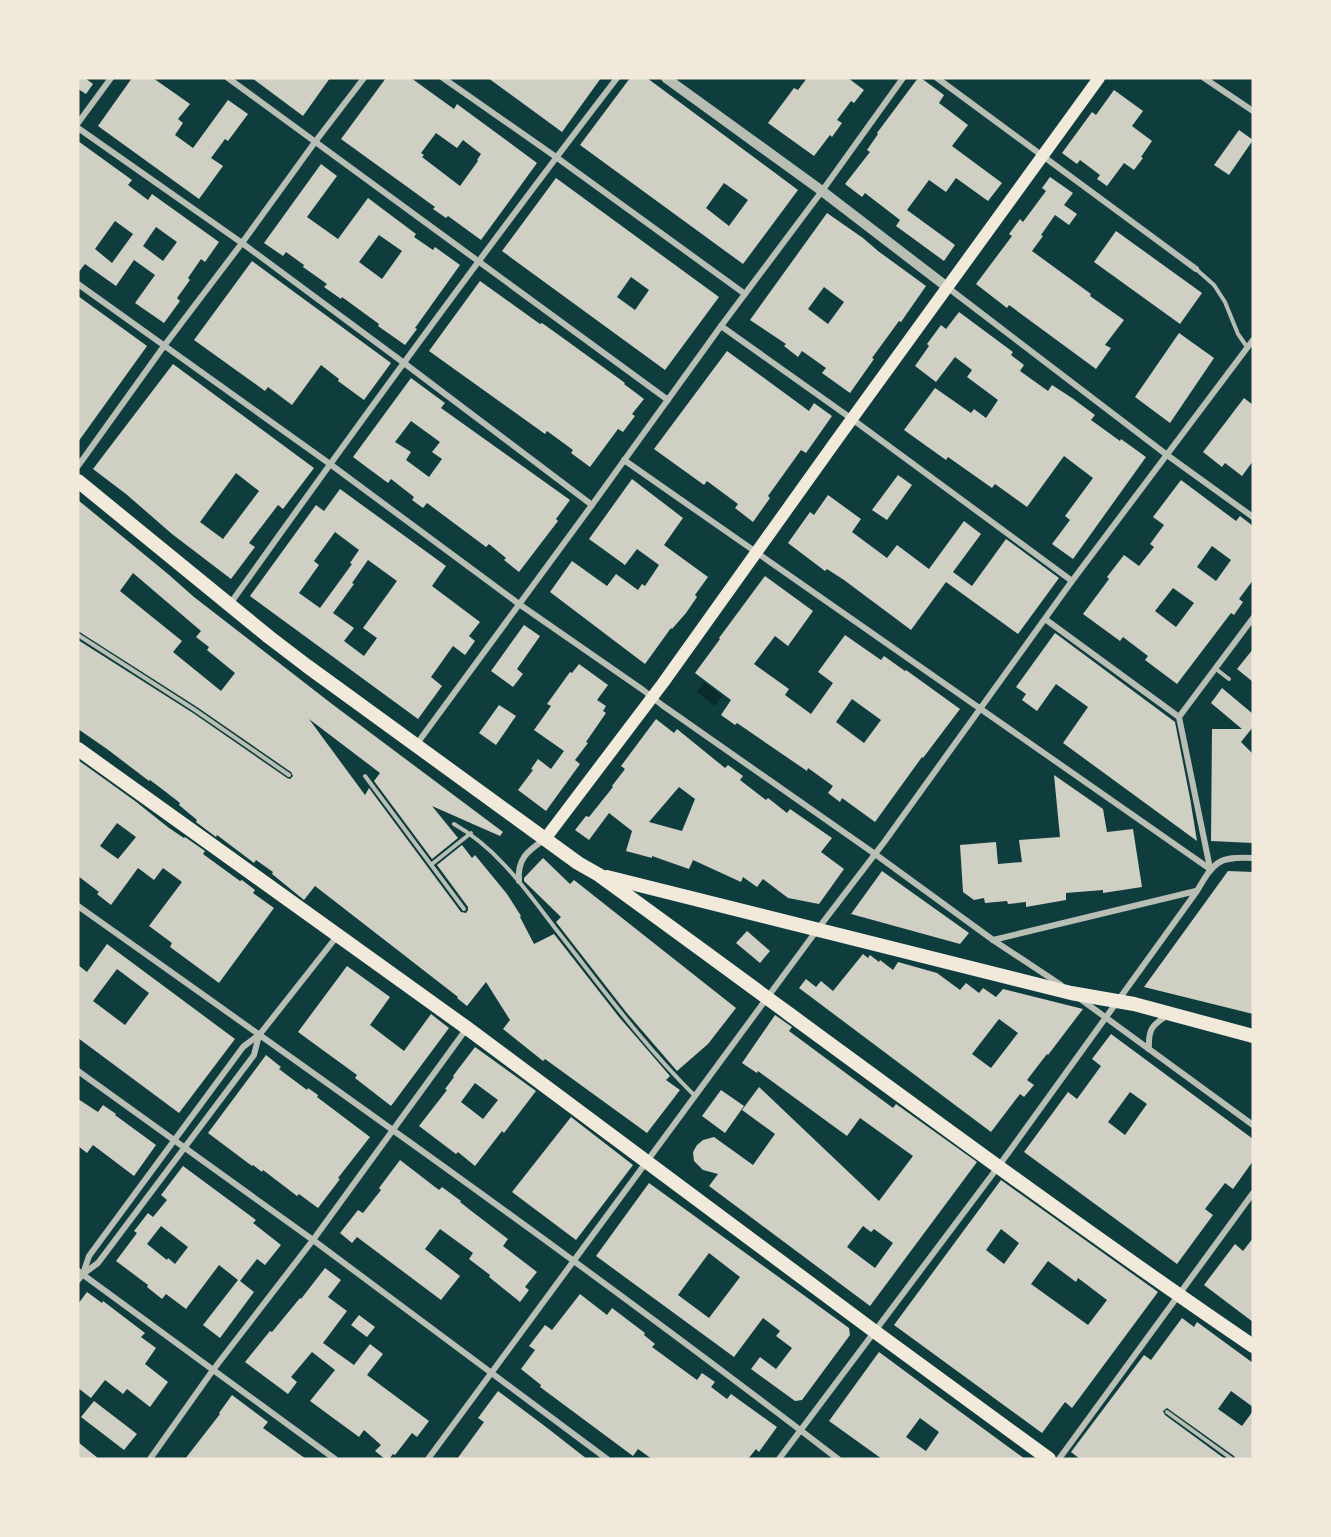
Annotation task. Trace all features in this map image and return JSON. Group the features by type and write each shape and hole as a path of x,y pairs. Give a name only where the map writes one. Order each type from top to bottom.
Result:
{"main road":[{"path":"545,838 652,697 1099,78"},
{"path":"78,481 288,651 415,745 768,997 998,1167 1253,1346"},
{"path":"78,749 467,1028 1049,1459"},
{"path":"599,875 1071,993 1171,1013 1253,1035"}],"street":[{"path":"78,123 111,78"},
{"path":"228,78 668,400"},
{"path":"78,466 164,346 364,78"},
{"path":"443,78 745,294"},
{"path":"229,604 478,262 617,78"},
{"path":"666,78 822,191 1253,517"},
{"path":"415,745 903,78"},
{"path":"937,78 1196,269"},
{"path":"1203,78 1253,111"},
{"path":"78,128 242,243 592,505"},
{"path":"78,284 330,464 519,604 876,854 1253,1125"},
{"path":"721,326 1072,581"},
{"path":"428,1459 694,1096 876,854 1072,581 1253,340"},
{"path":"624,460 1210,869"},
{"path":"1179,717 1253,618"},
{"path":"1045,619 1179,717 1210,869"},
{"path":"519,881 518,872 524,856 545,838"},
{"path":"778,1459 998,1167 1197,891 1210,869 1226,859 1253,858"},
{"path":"993,940 1197,891"},
{"path":"78,906 260,1034 574,1262 838,1459"},
{"path":"78,1280 89,1256 243,1047 260,1034 338,935"},
{"path":"1149,1049 1151,1029 1171,1013"},
{"path":"150,1459 213,1370 313,1240 467,1028"},
{"path":"80,1272 98,1263 254,1055 260,1034"},
{"path":"78,1071 313,1240 607,1459"},
{"path":"1059,1459 1253,1193"},
{"path":"80,1272 335,1459"}],"lane":[{"path":"1196,269 1214,285 1225,302 1238,334 1248,348"},
{"path":"78,635 195,710 289,775"},
{"path":"1216,669 1229,679"},
{"path":"365,776 464,909"},
{"path":"454,824 471,833 508,867 656,1056 694,1096"},
{"path":"432,864 471,833"},
{"path":"1167,1412 1232,1459"}],"water":[{"path":"704,682 722,696 715,706 697,692"}],"building":[{"path":"78,78 85,78 93,84 86,94 78,89"},
{"path":"132,78 153,78 190,104 178,119 183,123 175,135 193,148 228,100 248,114 228,141 225,139 211,158 223,166 199,199 98,126"},
{"path":"252,78 330,78 303,116"},
{"path":"386,78 411,78 454,109 457,104 537,163 481,240 448,216 446,218 433,209 435,207 341,139","holes":["436,133 457,148 463,140 481,154 460,186 422,157 424,155 421,153"]},
{"path":"488,78 601,78 562,132"},
{"path":"630,78 647,78 798,190 743,264 580,145","holes":["724,183 748,200 729,226 706,208"]},
{"path":"807,78 848,78 864,90 854,103 851,101 837,120 842,123 814,156 768,123 794,88 798,90"},
{"path":"918,78 944,95 939,103 968,125 952,146 1002,183 988,201 956,178 946,192 929,180 907,210 955,245 944,261 896,226 900,220 865,193 862,197 845,184 870,152 867,150 877,133"},
{"path":"1114,90 1143,111 1132,126 1152,141 1134,170 1124,163 1107,186 1097,179 1100,175 1080,160 1077,164 1062,153 1092,112 1096,115"},
{"path":"1239,130 1253,140 1229,175 1214,165"},
{"path":"78,141 132,180 128,185 148,200 152,194 219,242 205,262 201,259 188,278 190,280 177,298 180,301 164,323 135,303 155,275 134,260 116,286 85,264 78,273","holes":["115,221 133,234 112,263 95,249","156,227 177,242 163,261 143,246"]},
{"path":"321,164 337,176 307,217 338,239 368,198 416,234 414,237 433,250 435,247 460,265 405,345 342,297 341,299 324,287 327,284 303,267 304,265 286,252 283,256 264,243","holes":["379,235 402,251 382,279 359,262"]},
{"path":"1050,177 1073,193 1064,205 1077,214 1069,225 1055,215 1032,251 1124,320 1105,345 1111,348 1096,369 1009,305 1007,308 976,284 1012,236 1009,234 1020,219 1023,222 1046,191 1042,188"},
{"path":"556,178 719,297 665,370 502,251","holes":["631,277 649,290 635,310 617,297"]},
{"path":"827,213 926,286 872,358 874,359 850,393 822,373 826,368 802,351 798,357 784,346 786,344 750,320","holes":["824,287 844,302 828,324 808,309"]},
{"path":"1116,231 1202,293 1180,324 1094,262"},
{"path":"252,261 391,363 364,400 321,365 292,405 268,387 265,391 194,340"},
{"path":"480,281 556,333 644,399 632,414 635,416 623,432 618,429 590,467 571,453 573,450 547,431 545,434 429,351"},
{"path":"78,296 147,346 78,442"},
{"path":"959,312 1013,352 1011,355 1024,365 1020,371 1048,391 1052,385 1072,398 1095,415 1091,420 1146,457 1073,559 1052,544 1070,520 1065,516 1093,478 1064,456 1027,507 995,484 992,488 948,457 946,460 904,430 935,388 971,413 974,409 986,418 998,400 967,377 972,370 955,357 936,382 915,366 941,325 946,329"},
{"path":"1179,333 1214,358 1170,423 1135,397"},
{"path":"727,351 809,411 814,403 832,416 806,453 801,450 768,496 770,498 753,522 735,508 738,504 707,481 704,485 654,449"},
{"path":"173,364 314,468 283,509 278,505 249,543 255,547 231,579 93,469","holes":["236,473 259,491 223,539 200,522"]},
{"path":"411,378 445,403 441,408 570,500 556,519 558,521 519,572 489,544 486,547 427,503 423,508 412,500 414,497 391,479 388,483 353,457","holes":["411,421 440,442 432,452 442,459 429,477 406,460 411,452 395,442"]},
{"path":"1244,398 1253,405 1253,461 1242,476 1225,463 1222,467 1203,452"},
{"path":"898,475 912,485 887,520 872,510"},
{"path":"632,479 683,518 664,545 708,577 686,613 671,628 645,664 550,592 572,561 607,586 616,574 638,590 642,584 645,586 659,565 637,549 625,565 589,539"},
{"path":"1181,480 1236,521 1240,516 1253,526 1253,580 1239,599 1243,602 1234,615 1231,613 1177,684 1145,660 1148,656 1123,637 1120,641 1083,614 1124,555 1139,566 1154,547 1150,544 1164,525 1153,517","holes":["1212,546 1231,560 1216,581 1197,567","1173,588 1194,603 1176,627 1155,611"]},
{"path":"340,489 446,566 432,586 480,622 469,636 475,641 465,655 453,646 431,677 442,686 418,719 250,596 316,505 324,511","holes":["335,532 359,550 350,563 352,564 320,608 299,593 319,565 314,561","368,560 397,581 363,628 377,638 364,656 344,641 354,628 333,613"]},
{"path":"828,495 861,519 852,532 887,558 897,545 929,569 964,521 981,534 953,572 972,586 1006,539 1059,578 1018,634 946,582 911,630 844,580 827,569 825,571 788,543 810,512 814,515"},
{"path":"78,500 194,597 503,832 500,836 432,806 458,838 432,859 374,781 380,773 309,719 365,795 369,788 461,912 466,913 468,907 437,865 462,845 472,858 475,855 507,894 521,916 534,944 554,934 619,1017 670,1076 666,1080 680,1090 647,1133 545,1059 543,1061 503,1029 510,1020 486,982 467,1006 315,886 304,900 272,874 273,872 256,860 254,863 217,835 216,837 196,822 197,820 179,805 180,803 78,729 78,640 193,713 287,778 290,779 293,776 291,772 197,707 78,631","holes":["133,573 201,631 196,637 209,647 207,650 235,673 221,691 173,652 182,641 120,591"]},
{"path":"765,576 813,611 788,646 775,636 754,664 789,689 785,695 811,714 833,683 818,672 845,635 881,660 884,656 906,670 960,709 875,822 842,798 840,802 828,793 833,786 808,768 807,771 737,723 735,725 721,715 731,700 695,673","holes":["852,699 881,720 864,743 836,722"]},
{"path":"524,625 540,636 517,669 523,674 513,687 491,671"},
{"path":"1055,633 1175,722 1197,841 1063,743 1088,707 1056,684 1037,711 1022,700 1026,694 1016,687"},
{"path":"1253,649 1253,682 1237,669"},
{"path":"579,664 608,685 597,700 606,706 603,711 606,713 575,760 580,764 546,811 518,790 538,759 551,769 564,751 534,730 551,706 547,704 570,672 572,673"},
{"path":"1222,688 1253,714 1253,727 1241,742 1253,754 1253,843 1211,841 1212,729 1242,729 1211,703"},
{"path":"499,705 516,716 496,745 479,733"},
{"path":"656,719 674,733 677,729 725,768 728,765 743,776 740,780 766,800 768,798 787,813 790,809 832,838 821,852 844,869 819,904 788,898 763,879 757,887 743,877 741,882 693,860 689,869 652,856 652,858 626,851 632,831 609,813 589,840 575,830 586,816 589,817 613,787 625,769 621,766","holes":["679,787 695,799 682,831 649,822"]},
{"path":"78,760 169,828 205,851 203,854 240,881 242,880 255,890 253,893 274,908 219,983 170,947 172,943 149,926 182,882 163,868 154,880 138,868 111,905 97,894 99,892 78,876","holes":["117,823 136,837 118,859 100,846"]},
{"path":"1054,775 1103,809 1107,832 1133,829 1142,887 1103,893 1103,890 1066,893 1066,900 1026,907 1026,902 1008,904 1007,901 985,903 984,898 974,900 963,892 960,845 996,842 998,864 1022,862 1019,840 1060,837"},
{"path":"543,858 570,884 574,880 736,1008 708,1044 677,1071 626,1012 556,922 561,917 524,881 524,878"},
{"path":"882,871 969,933 960,944 851,914"},
{"path":"1228,871 1253,872 1253,1014 1144,987"},
{"path":"747,931 770,951 760,963 736,943"},
{"path":"107,944 235,1039 179,1113 78,1038 78,965 87,972","holes":["117,969 149,993 125,1025 93,1001"]},
{"path":"863,954 868,958 870,955 879,962 880,960 893,970 898,962 937,973 960,990 966,983 979,993 983,988 996,997 1003,989 1083,1009 1027,1080 1034,1085 1024,1097 1020,1094 991,1132 799,988 806,979 816,987 821,981 833,991","holes":["999,1019 1018,1033 991,1068 972,1054"]},
{"path":"347,966 390,997 370,1025 404,1051 431,1014 449,1028 391,1106 355,1078 357,1075 298,1032"},
{"path":"775,1015 792,1027 789,1031 893,1108 896,1104 977,1162 870,1306 709,1186 718,1174 703,1170 694,1161 693,1152 703,1140 714,1137 753,1165 775,1134 742,1110 759,1087 879,1201 913,1156 860,1118 847,1136 758,1071 757,1073 742,1063","holes":["863,1226 871,1232 874,1229 893,1243 875,1268 847,1247"]},
{"path":"1111,1034 1253,1139 1253,1161 1233,1189 1225,1183 1205,1209 1213,1215 1177,1264 1024,1152 1068,1092 1077,1099 1101,1066 1092,1059","holes":["1130,1092 1147,1104 1125,1135 1108,1122"]},
{"path":"475,1047 536,1091 475,1166 419,1126 447,1090 445,1089","holes":["475,1083 498,1100 483,1119 461,1102"]},
{"path":"266,1055 281,1067 279,1069 307,1090 308,1088 318,1095 317,1097 370,1137 318,1208 299,1194 297,1196 263,1170 262,1172 252,1166 208,1133"},
{"path":"721,1090 744,1106 725,1133 702,1116"},
{"path":"78,1099 98,1112 103,1105 156,1145 134,1176 93,1145 87,1153 78,1146"},
{"path":"571,1117 633,1165 576,1240 512,1192"},
{"path":"400,1160 439,1190 442,1187 508,1239 503,1246 537,1272 525,1287 529,1290 520,1302 469,1259 473,1253 440,1229 425,1249 460,1276 441,1300 357,1237 352,1243 340,1233 358,1210 363,1213"},
{"path":"183,1166 256,1220 253,1223 281,1245 265,1265 257,1259 240,1281 254,1292 220,1338 203,1325 238,1280 219,1265 186,1309 166,1294 162,1299 147,1287 148,1285 116,1261 137,1233 134,1231 148,1213 153,1217 167,1200 161,1195","holes":["161,1226 188,1247 175,1264 147,1244"]},
{"path":"1001,1180 1158,1292 1072,1408 1065,1402 1042,1433 894,1325","holes":["1001,1229 1019,1243 1004,1264 986,1250","1048,1261 1076,1282 1078,1278 1107,1300 1088,1325 1031,1284"]},
{"path":"649,1183 849,1328 850,1335 802,1400 795,1401 751,1369 760,1357 776,1369 792,1348 776,1336 780,1331 763,1318 734,1357 596,1256","holes":["709,1253 740,1277 709,1318 678,1295"]},
{"path":"1253,1238 1253,1322 1204,1285 1235,1244 1243,1251"},
{"path":"325,1268 341,1280 328,1297 347,1311 323,1343 354,1365 370,1344 383,1354 367,1375 429,1421 417,1437 412,1433 395,1455 393,1454 389,1459 385,1459 375,1451 381,1445 364,1430 359,1437 310,1401 335,1370 312,1352 291,1377 297,1382 288,1394 245,1362 270,1331 272,1332 301,1299"},
{"path":"87,1292 102,1303 103,1301 145,1333 141,1337 156,1348 145,1364 168,1382 150,1407 127,1389 123,1394 105,1380 91,1398 78,1388 78,1304"},
{"path":"580,1294 607,1315 612,1308 645,1333 644,1335 655,1344 652,1347 697,1380 702,1373 715,1382 711,1387 727,1399 731,1394 777,1427 759,1452 756,1449 748,1459 652,1459 638,1449 633,1456 540,1387 541,1385 521,1369 535,1350 529,1346 545,1325 552,1330"},
{"path":"359,1315 375,1327 367,1337 351,1325"},
{"path":"1182,1318 1194,1327 1197,1322 1253,1363 1253,1407 1231,1391 1218,1409 1242,1426 1253,1411 1253,1459 1236,1459 1167,1408 1163,1411 1165,1415 1225,1459 1080,1459 1071,1452 1144,1355 1151,1360"},
{"path":"879,1352 1025,1459 882,1459 829,1421","holes":["920,1418 939,1432 926,1451 906,1437"]},
{"path":"498,1391 587,1459 457,1459 484,1422 478,1418"},
{"path":"232,1395 268,1422 263,1428 306,1459 185,1459"},
{"path":"94,1401 137,1434 124,1450 81,1417"},
{"path":"78,1442 99,1459 78,1459"}]}
